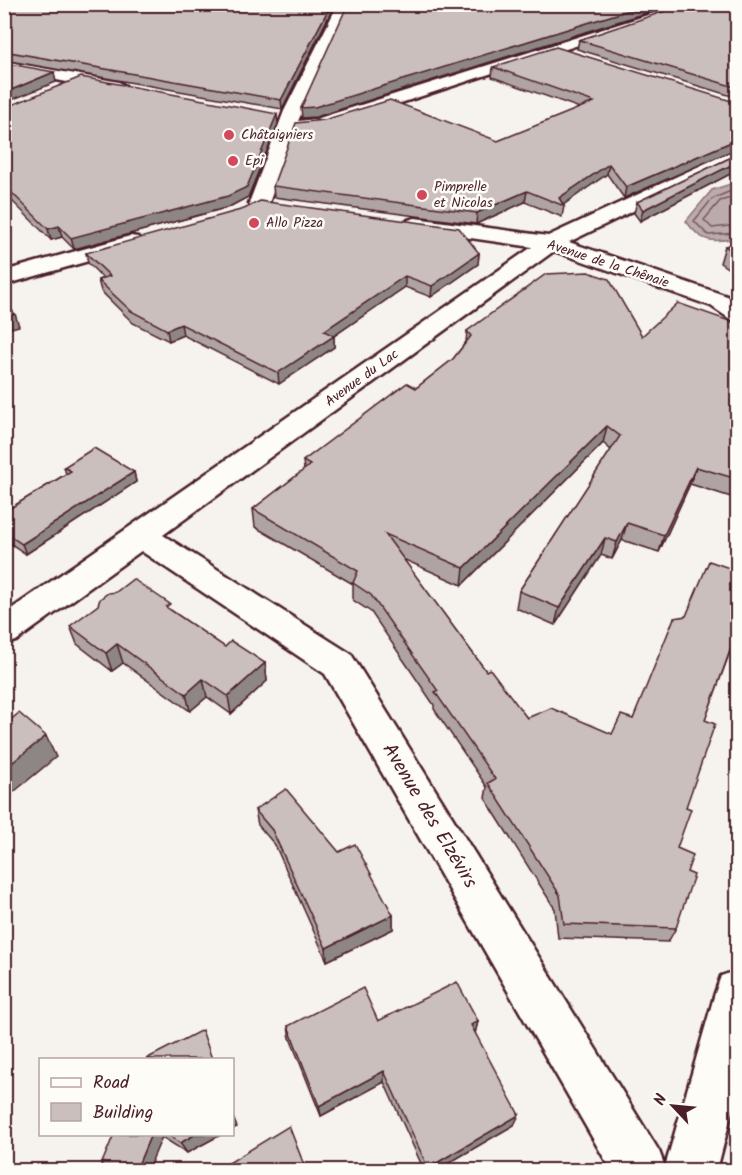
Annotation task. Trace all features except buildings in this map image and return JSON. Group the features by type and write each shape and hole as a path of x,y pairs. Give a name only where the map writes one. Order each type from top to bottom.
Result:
{"street":[{"path":"259,203 285,121 345,4"},
{"path":"285,121 318,124 698,4"},
{"path":"554,49 583,59"},
{"path":"4,65 139,91"},
{"path":"48,93 80,80"},
{"name":"Avenue du Lac","path":"4,632 551,243 738,153"},
{"path":"237,213 259,203 282,206"},
{"name":"Avenue de la Chênaie","path":"399,222 551,243 718,301 738,314"},
{"path":"4,278 147,237"},
{"name":"Avenue des Elzévirs","path":"141,536 338,664 640,1170"},
{"path":"691,1170 738,993"}],"water":[{"path":"737,182 737,238 708,240 697,234 686,221 712,190"}],"place":[{"name":"Châtaigniers","path":"229,135"},
{"name":"Epi","path":"233,161"},
{"name":"Pimprelle et Nicolas","path":"422,195"},
{"name":"Allo Pizza","path":"254,223"}]}
